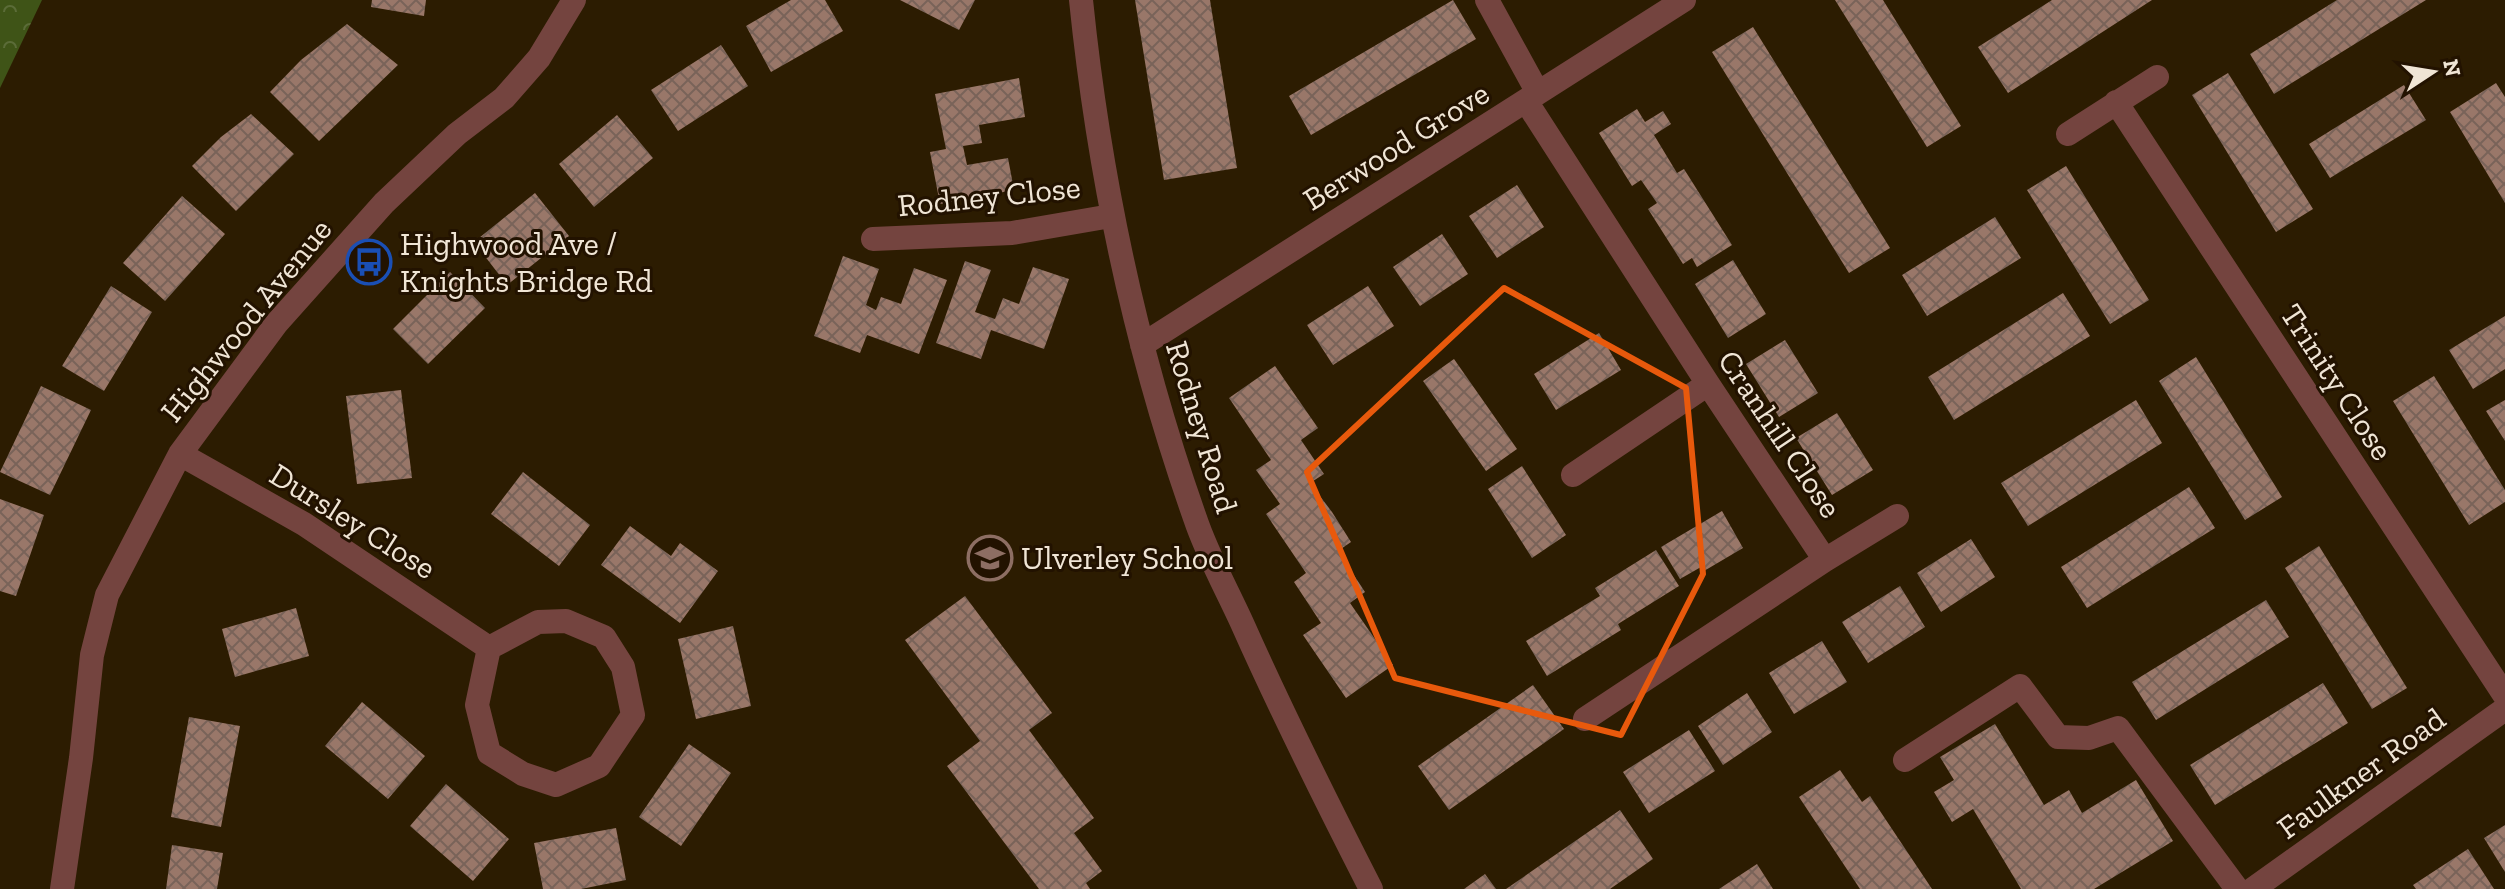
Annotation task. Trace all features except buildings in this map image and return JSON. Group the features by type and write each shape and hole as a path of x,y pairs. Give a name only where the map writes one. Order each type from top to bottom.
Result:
{"street":[{"name":"Highwood Avenue","path":"62,889 92,655 107,595 180,454 276,324 384,203 457,134 504,98 539,58 574,0"},
{"name":"Rodney Road","path":"1081,0 1111,216 1142,345 1196,521 1300,750 1371,889"},
{"name":"Cranhill Close","path":"1487,0 1532,97 1708,384 1825,560 1585,719"},
{"name":"Berwood Grove","path":"1142,345 1684,0"},
{"path":"2068,134 2157,77"},
{"name":"Trinity Close","path":"2116,102 2505,696"},
{"name":"Rodney Close","path":"873,239 1012,233 1111,216"},
{"path":"1573,475 1708,384"},
{"name":"Dursley Close","path":"180,454 304,524 489,648"},
{"path":"1825,560 1897,516"},
{"path":"566,621 604,637 623,667 633,715 599,766 556,785 523,774 489,753 477,705 489,648 538,622 566,621"},
{"path":"1905,760 2020,686 2058,737 2089,738 2118,728 2237,889"},
{"name":"Faulkner Road","path":"2253,889 2505,709"}],"highlighted area":[{"path":"1504,288 1686,388 1703,574 1621,735 1395,678 1307,472"}],"green space":[{"path":"0,0 42,0 0,88"}],"place":[{"name":"Highwood Ave / Knights Bridge Rd","path":"369,262"},
{"name":"Ulverley School","path":"990,558"}]}
